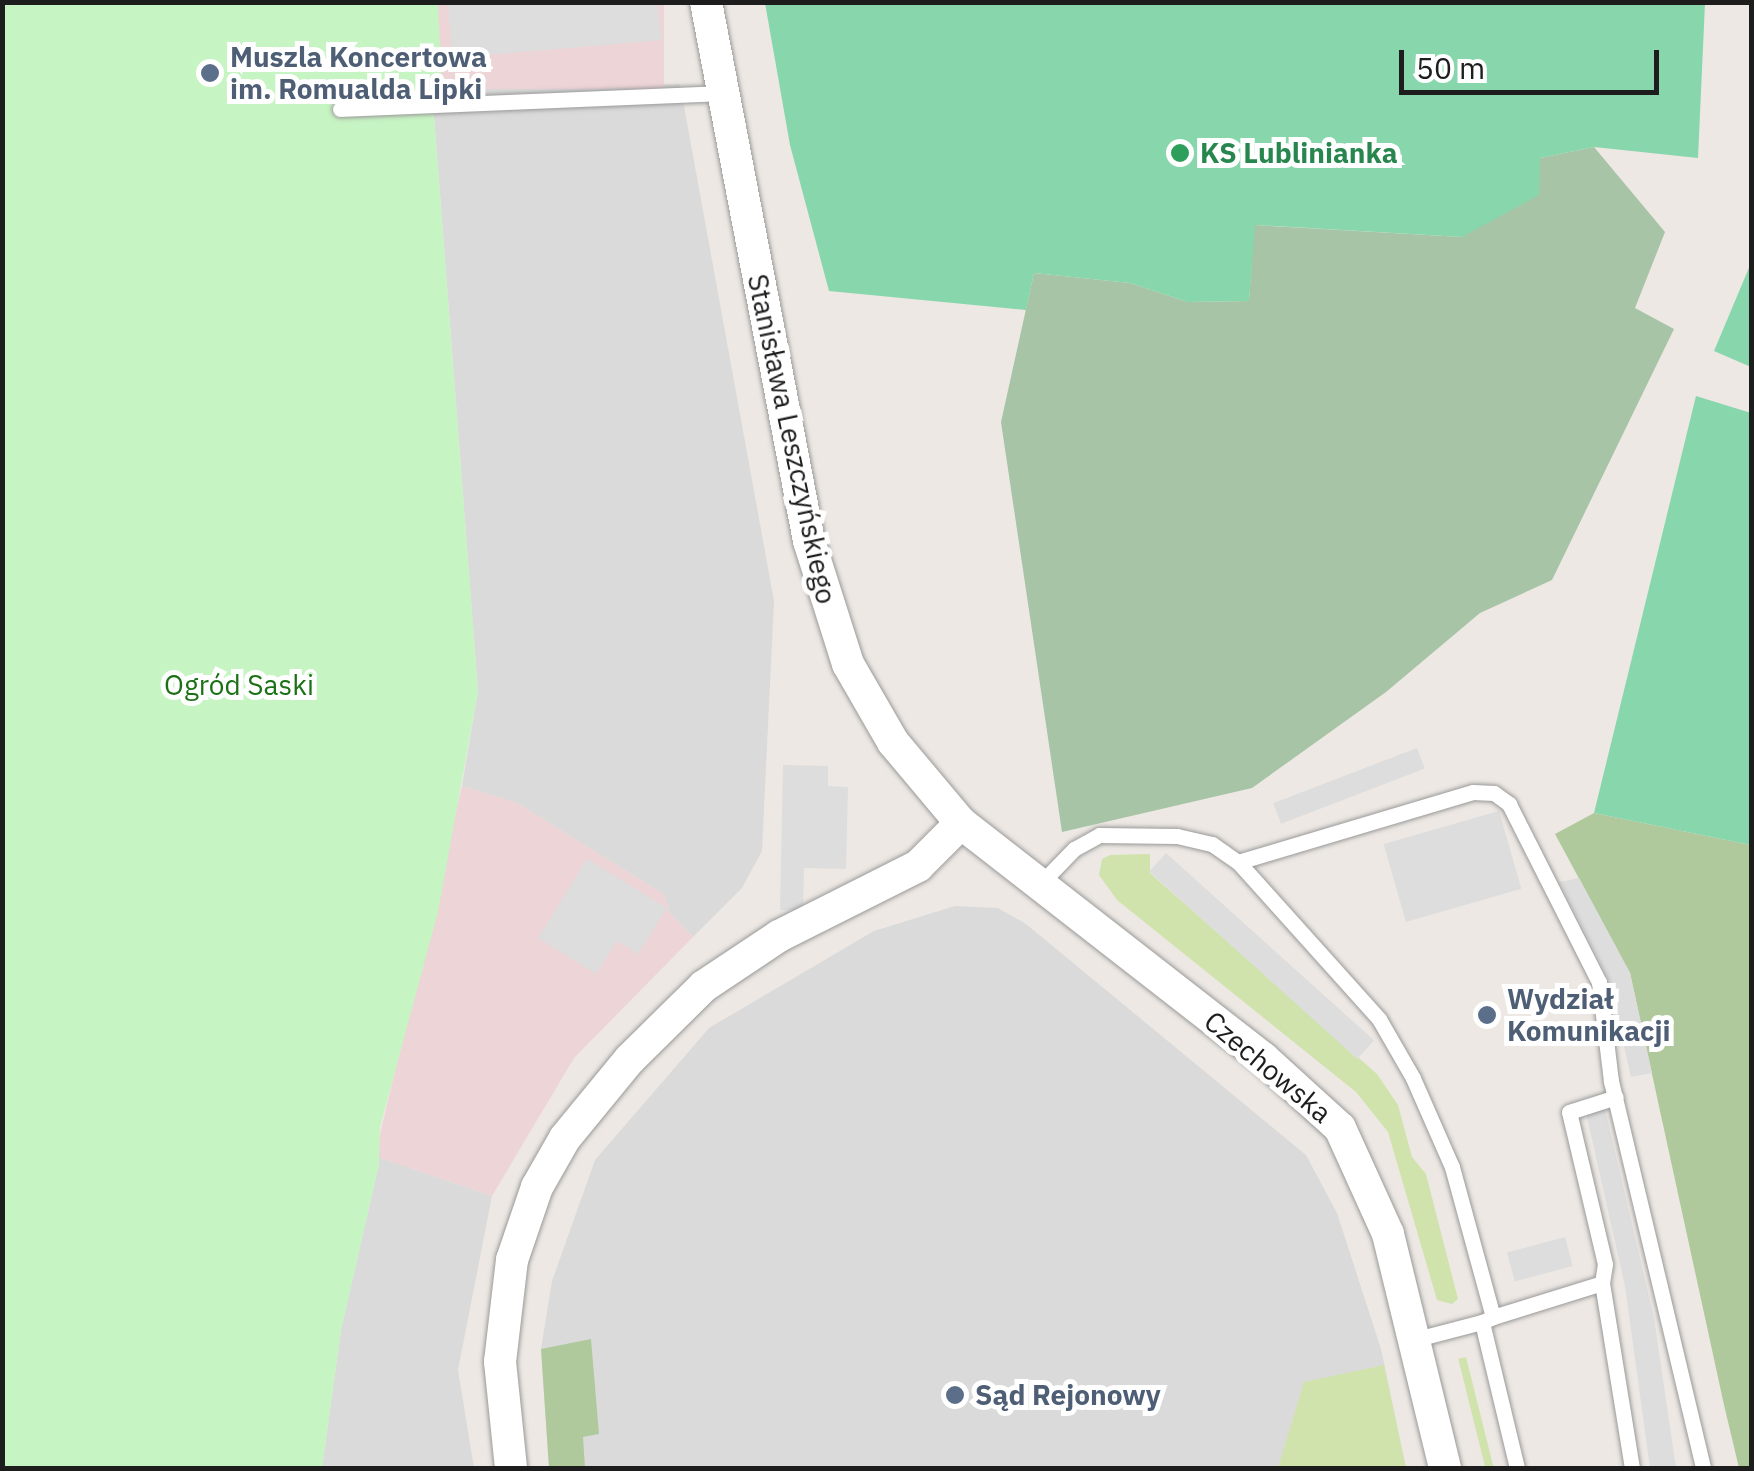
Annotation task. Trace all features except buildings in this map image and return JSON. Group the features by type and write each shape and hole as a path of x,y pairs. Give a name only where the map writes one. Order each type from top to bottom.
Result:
{"street":[{"name":"Stanisława Leszczyńskiego","path":"706,2 825,608 874,713 961,824"},
{"name":"Czechowska","path":"961,824 1042,882 1340,1128 1375,1194 1445,1468"},
{"path":"511,1468 500,1362 512,1260 537,1187 565,1138 653,1034 727,969 918,866 961,824"}],"lane":[{"path":"340,109 723,93"},
{"path":"1238,862 1452,795 1494,793 1509,804 1598,982 1616,1097 1704,1468"},
{"path":"1042,882 1074,849 1099,836 1177,836 1212,844 1238,862 1379,1019 1413,1078 1452,1167 1518,1468"},
{"path":"1616,1097 1569,1112 1605,1264 1602,1284 1632,1468"},
{"path":"1413,1340 1602,1284"}],"shaded area":[{"path":"438,3 664,3 664,89 438,89"},
{"path":"448,3 657,3 662,40 452,58"},
{"path":"680,84 774,601 762,851 742,888 693,937 669,912 665,895 517,803 462,786 478,691 432,90"},
{"path":"1417,748 1425,769 1281,824 1273,803"},
{"path":"783,765 828,766 828,786 848,787 846,869 804,868 803,910 780,910"},
{"path":"462,786 517,803 665,895 669,912 693,937 574,1058 492,1196 375,1156"},
{"path":"1499,811 1521,889 1406,922 1384,844"},
{"path":"1166,853 1374,1040 1357,1059 1149,872"},
{"path":"587,859 667,908 638,954 617,941 596,974 538,938"},
{"path":"1579,878 1630,973 1652,1073 1631,1077 1609,980 1560,882"},
{"path":"955,906 998,908 1026,924 1306,1155 1337,1213 1381,1349 1406,1468 549,1468 541,1349 552,1281 595,1160 709,1028 874,931"},
{"path":"1604,1105 1654,1318 1676,1468 1650,1468 1625,1286 1586,1113"},
{"path":"375,1156 492,1196 458,1370 474,1468 322,1468 341,1330 379,1164"},
{"path":"1565,1237 1573,1266 1515,1282 1507,1253"}],"green space":[{"name":"Ogród Saski","path":"3,3 438,3 442,89 432,90 478,691 438,912 380,1127 379,1164 341,1330 322,1468 3,1468"},
{"name":"KS Lublinianka","path":"765,3 1705,3 1698,158 1594,147 1540,158 1539,195 1462,237 1255,225 1249,301 1188,302 1130,283 1034,273 1026,310 829,291 790,145"},
{"path":"1594,147 1665,232 1635,308 1674,329 1552,580 1480,613 1386,692 1252,788 1062,832 1001,422 1034,273 1130,283 1188,302 1249,301 1254,225 1462,237 1540,158"},
{"path":"1751,263 1752,367 1714,351"},
{"path":"1696,396 1751,413 1751,845 1594,813"},
{"path":"1594,813 1751,845 1751,1468 1739,1468 1630,973 1555,834"},
{"path":"1150,854 1150,873 1377,1074 1398,1105 1412,1157 1426,1174 1458,1299 1452,1304 1437,1300 1388,1132 1356,1092 1117,900 1099,875 1102,859 1110,855"},
{"path":"591,1339 599,1434 583,1437 585,1468 549,1468 541,1349"},
{"path":"1466,1357 1494,1468 1485,1468 1458,1359"},
{"path":"1384,1365 1406,1468 1278,1468 1304,1382"}],"place":[{"name":"Muszla Koncertowa im. Romualda Lipki","path":"210,73"},
{"name":"KS Lublinianka","path":"1180,153"},
{"name":"Wydział Komunikacji","path":"1487,1015"},
{"name":"Sąd Rejonowy","path":"955,1395"}]}
